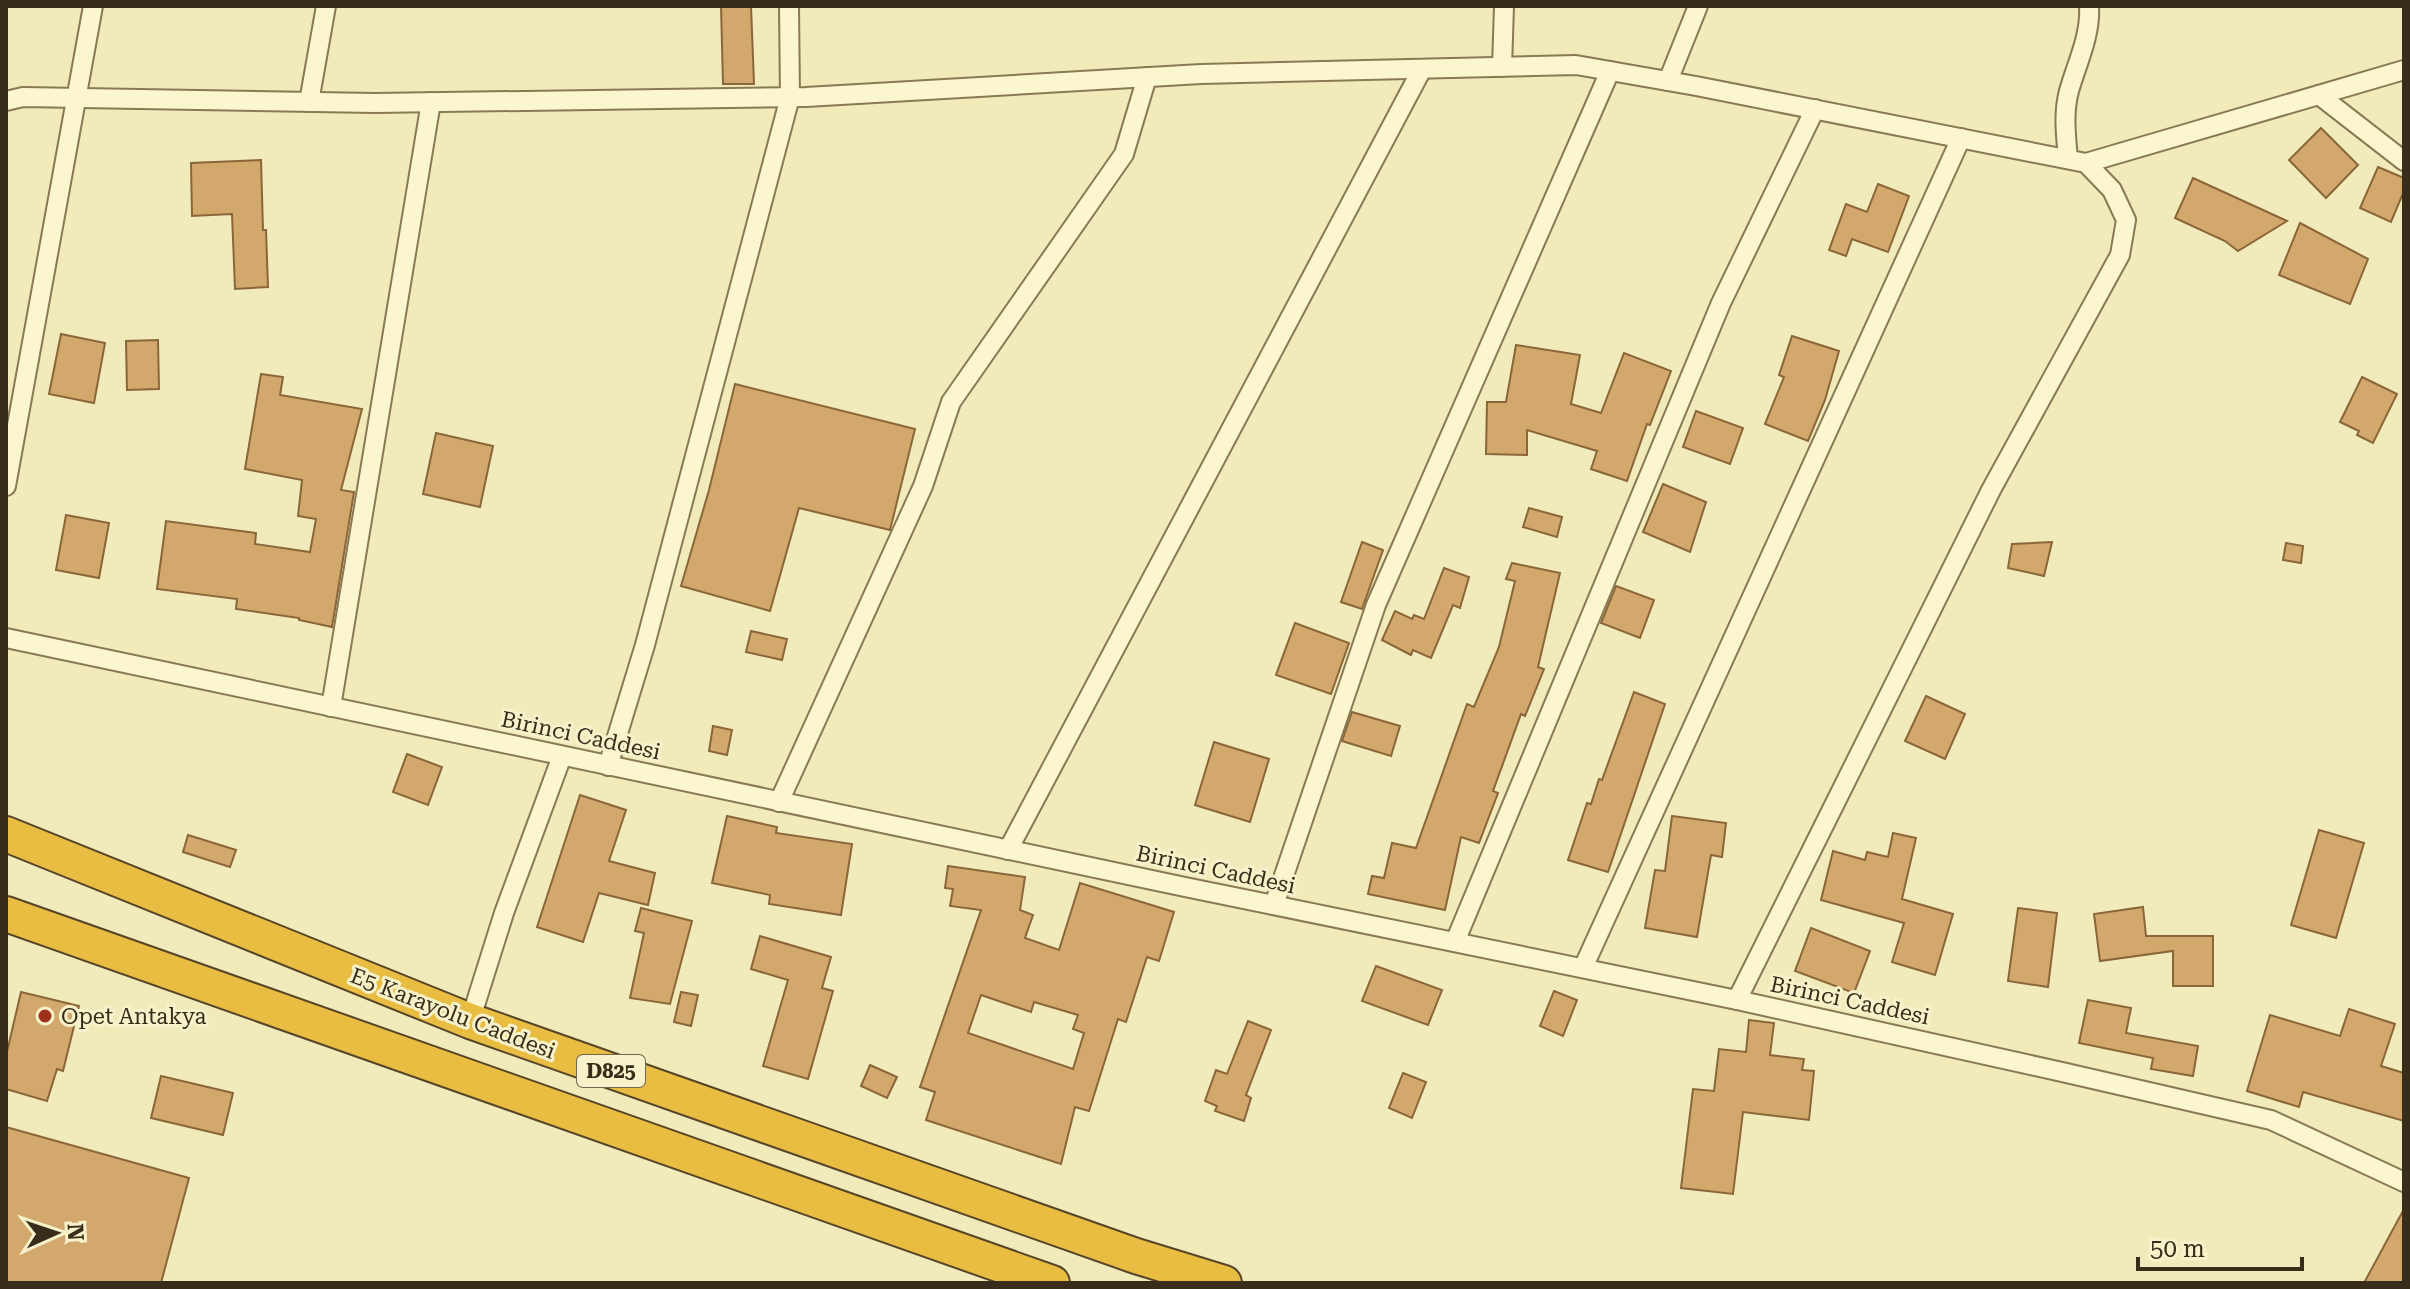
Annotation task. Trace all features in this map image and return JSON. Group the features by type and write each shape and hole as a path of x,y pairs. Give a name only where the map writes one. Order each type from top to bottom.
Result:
{"highway":[{"name":"E5 Karayolu Caddesi","path":"6,834 470,1021 1136,1256 1224,1283"},
{"name":"D825","path":"6,914 1052,1283"}],"street":[{"path":"6,486 93,6"},
{"path":"309,102 326,6"},
{"path":"608,766 645,645 790,97 789,6"},
{"path":"1502,67 1504,6"},
{"path":"1668,81 1698,6"},
{"path":"1737,1000 1991,490 2120,255 2126,220 2112,190 2077,161 2065,120 2089,23 2089,6"},
{"path":"6,101 23,97 309,102 790,97 1147,77 1576,65 2077,161 2404,70"},
{"path":"1008,850 1422,69"},
{"path":"1274,905 1376,605 1610,71"},
{"path":"779,802 923,486 951,402 1124,154 1147,77"},
{"path":"2319,95 2404,161"},
{"path":"331,707 431,102"},
{"path":"1455,942 1721,303 1815,109"},
{"path":"1583,968 1961,138"},
{"name":"Birinci Caddesi","path":"6,638 1008,850 1737,1000 2271,1120 2404,1182"},
{"path":"470,1021 504,913 562,756"}],"building":[{"path":"721,6 751,6 754,84 723,84"},
{"path":"2321,128 2358,165 2326,198 2289,160"},
{"path":"261,160 268,287 235,289 232,214 192,216 191,163"},
{"path":"2378,167 2404,178 2404,191 2391,222 2360,208"},
{"path":"2193,178 2287,221 2238,251 2225,241 2175,218"},
{"path":"1878,184 1909,196 1888,252 1852,239 1846,256 1829,250 1846,204 1867,212"},
{"path":"2300,223 2368,259 2350,304 2279,275"},
{"path":"61,334 105,343 94,403 49,394"},
{"path":"1792,336 1839,351 1825,400 1808,441 1765,424 1784,377 1779,375"},
{"path":"158,340 159,389 127,390 126,341"},
{"path":"1516,345 1580,355 1571,404 1601,413 1624,353 1671,371 1650,425 1647,424 1627,481 1591,469 1597,451 1527,430 1527,455 1486,454 1487,402 1506,402"},
{"path":"261,374 283,377 280,395 362,409 341,490 354,492 332,627 299,618 236,609 237,599 157,589 166,521 256,533 255,544 310,552 316,519 298,516 302,480 245,469"},
{"path":"2362,377 2397,394 2373,443 2357,435 2359,431 2340,422"},
{"path":"735,384 915,429 890,530 799,508 770,611 681,586"},
{"path":"1696,411 1743,428 1730,464 1683,447"},
{"path":"436,433 493,446 480,507 423,494"},
{"path":"1663,484 1706,502 1690,552 1643,532"},
{"path":"1529,508 1562,517 1557,537 1523,527"},
{"path":"66,515 109,523 99,578 56,570"},
{"path":"1362,542 1383,550 1362,609 1341,602"},
{"path":"2052,542 2044,576 2008,568 2012,544"},
{"path":"2286,543 2303,546 2301,563 2283,560"},
{"path":"1512,563 1560,573 1538,667 1544,669 1525,716 1521,714 1493,791 1498,793 1479,843 1461,837 1445,910 1368,894 1372,876 1384,878 1392,843 1416,848 1467,704 1474,707 1499,647 1515,581 1506,579"},
{"path":"1444,568 1469,577 1460,608 1453,605 1431,658 1413,650 1411,655 1382,640 1395,611 1412,619 1414,615 1424,619"},
{"path":"1616,586 1654,600 1640,638 1601,623"},
{"path":"1295,623 1349,643 1331,694 1276,675"},
{"path":"751,631 787,639 782,660 746,652"},
{"path":"1634,692 1665,704 1608,872 1568,860 1587,803 1591,804 1599,779 1602,780"},
{"path":"1926,696 1965,714 1945,759 1905,741"},
{"path":"1352,712 1400,726 1391,756 1342,741"},
{"path":"713,726 732,730 727,755 709,751"},
{"path":"1214,742 1269,759 1250,822 1195,805"},
{"path":"407,754 442,767 428,805 393,792"},
{"path":"580,795 626,810 609,861 655,873 648,905 599,893 583,942 537,927"},
{"path":"727,816 777,827 776,833 852,844 841,915 769,904 770,895 712,883"},
{"path":"1672,816 1726,823 1722,857 1711,855 1697,937 1645,928 1655,870 1665,871"},
{"path":"2319,830 2364,843 2336,938 2291,925"},
{"path":"1893,833 1916,838 1902,899 1953,914 1935,975 1892,962 1904,923 1821,900 1833,851 1865,860 1867,852 1888,857"},
{"path":"188,835 236,850 230,867 183,852"},
{"path":"948,866 1025,877 1020,910 1033,915 1025,938 1059,950 1080,883 1174,912 1159,961 1147,957 1126,1022 1118,1019 1089,1111 1075,1107 1061,1164 926,1120 935,1092 920,1087 981,910 950,906 953,889 945,888","holes":["981,995 1031,1012 1034,1002 1078,1015 1073,1029 1084,1033 1073,1069 968,1033"]},
{"path":"2143,907 2146,936 2213,936 2213,986 2173,986 2173,951 2100,961 2094,914"},
{"path":"641,908 692,921 670,1004 630,998 644,933 635,931"},
{"path":"2018,908 2057,913 2048,987 2008,981"},
{"path":"1811,928 1870,951 1854,993 1795,971"},
{"path":"760,936 831,957 822,988 833,991 808,1079 763,1066 788,980 751,969"},
{"path":"1376,966 1442,990 1428,1025 1362,1001"},
{"path":"1554,991 1577,1000 1563,1036 1540,1026"},
{"path":"21,992 79,1006 63,1071 57,1069 47,1101 6,1089 6,1056"},
{"path":"681,992 698,995 691,1026 674,1022"},
{"path":"2088,1000 2131,1008 2126,1033 2198,1046 2193,1076 2151,1069 2153,1058 2079,1043"},
{"path":"2349,1009 2395,1024 2381,1066 2404,1073 2404,1121 2303,1092 2299,1107 2247,1091 2270,1015 2340,1036"},
{"path":"1749,1020 1774,1023 1770,1055 1804,1059 1802,1070 1814,1071 1809,1120 1743,1112 1733,1194 1681,1188 1693,1089 1714,1091 1719,1049 1746,1052"},
{"path":"1248,1021 1271,1030 1246,1095 1251,1098 1244,1121 1215,1111 1217,1106 1205,1101 1216,1070 1227,1074"},
{"path":"870,1065 897,1077 887,1098 861,1086"},
{"path":"1403,1073 1426,1082 1412,1118 1389,1108"},
{"path":"161,1076 233,1093 223,1135 151,1118"},
{"path":"6,1127 189,1178 161,1283 6,1283"},
{"path":"2404,1209 2404,1283 2364,1283"}],"place":[{"name":"Opet Antakya","path":"45,1016"}]}
